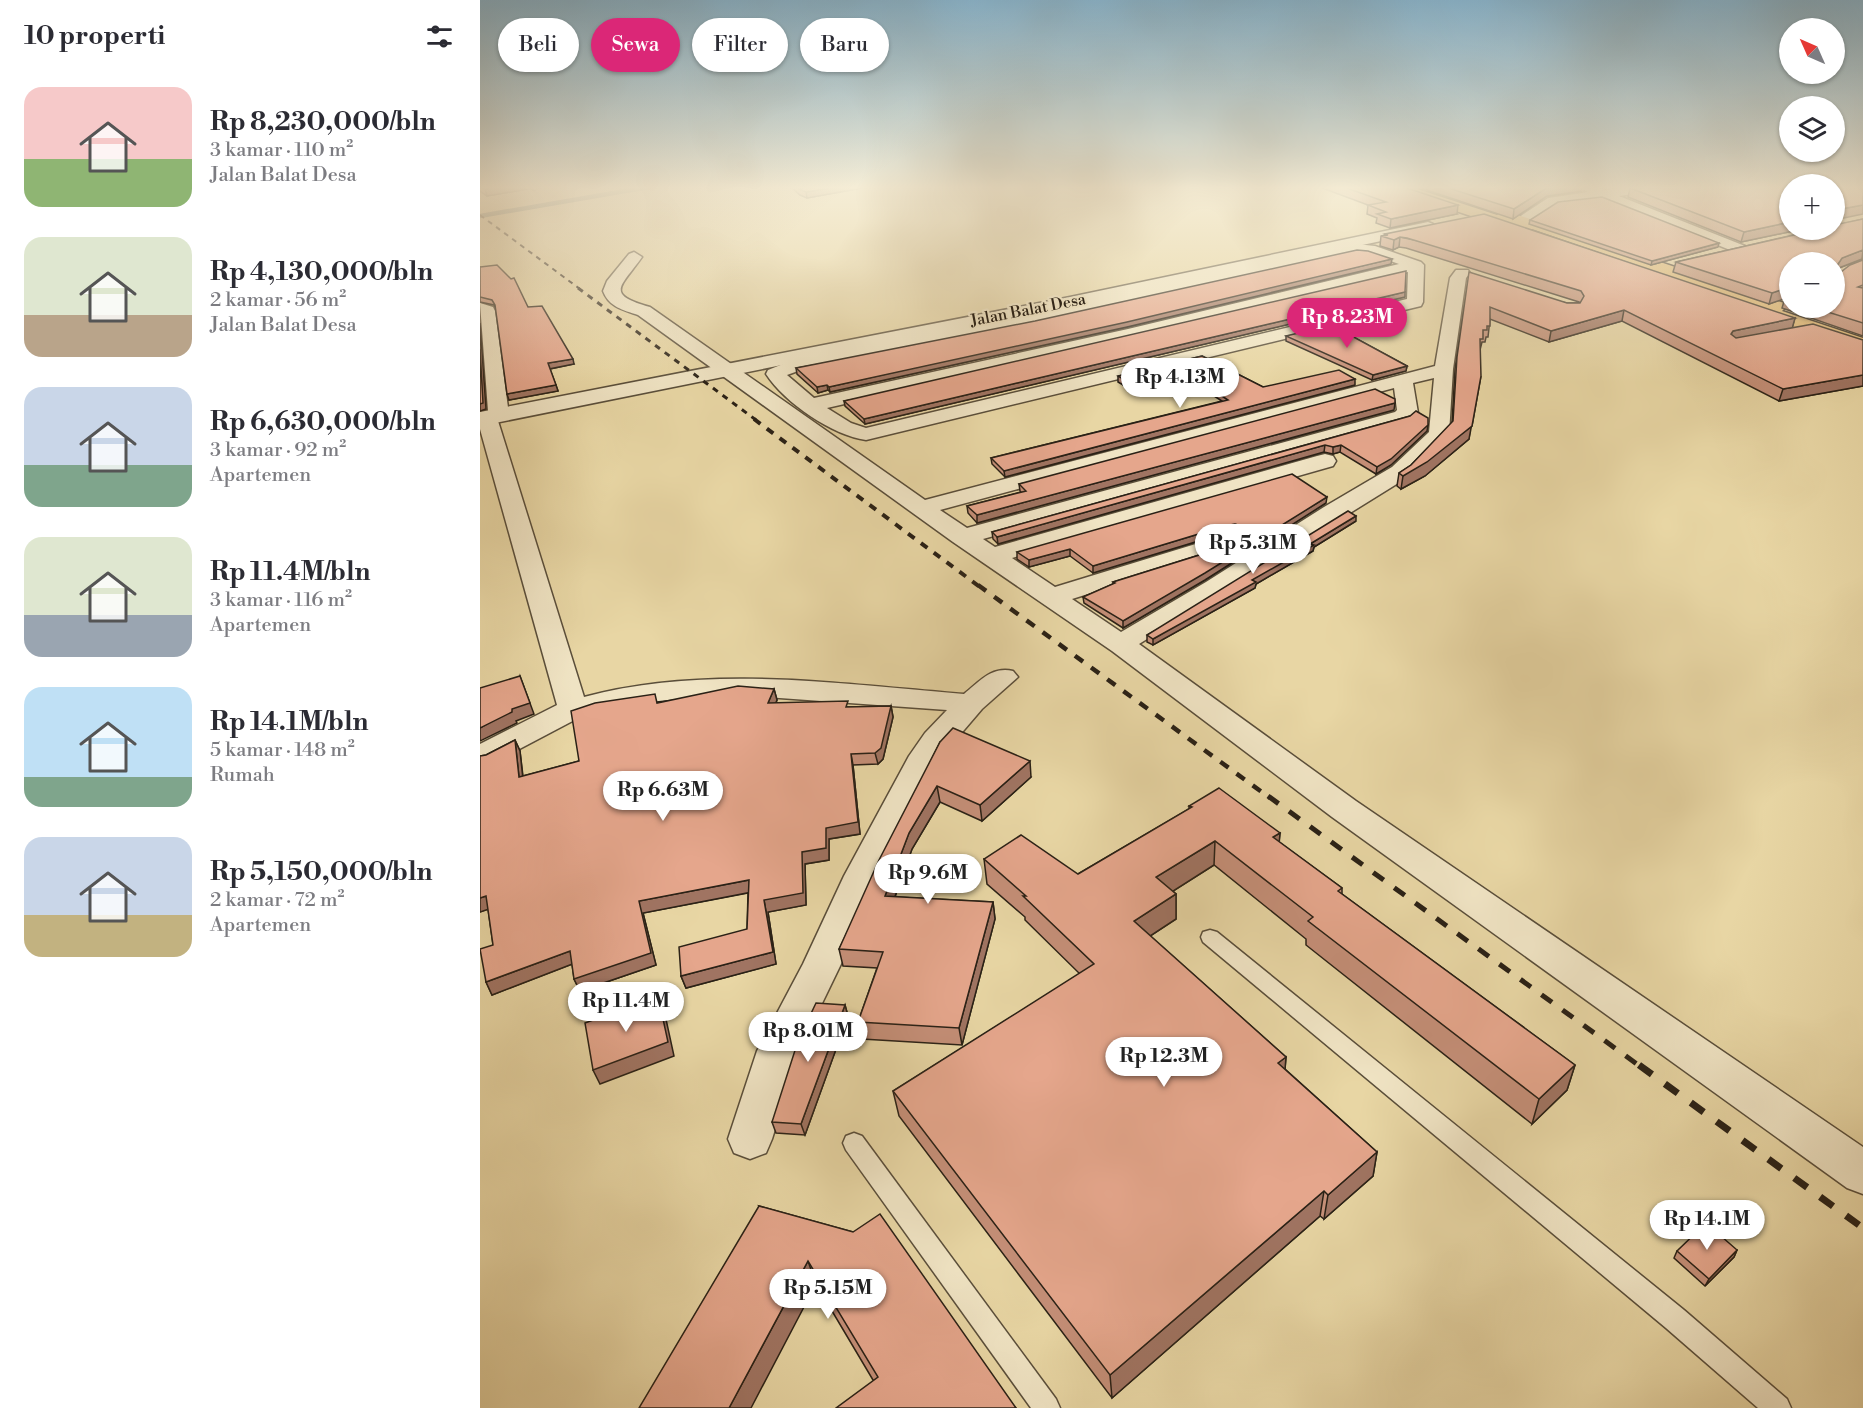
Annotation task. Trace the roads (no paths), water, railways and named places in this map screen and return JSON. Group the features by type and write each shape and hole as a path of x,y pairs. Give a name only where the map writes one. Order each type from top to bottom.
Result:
{"highway":[{"path":"1590,252 1863,345"},
{"path":"1611,252 1780,304 1863,333"}],"street":[{"name":"Jalan Balat Desa","path":"489,417 1085,303 1309,252"},
{"path":"1174,348 866,434 850,431 812,405 775,374 793,366 1338,252"},
{"path":"1380,252 1423,264"},
{"path":"1391,252 1423,264"},
{"path":"1717,255 1731,252"},
{"path":"634,257 613,284 611,291 615,298 627,306 644,311 962,537 1110,638 1344,809 1863,1173"},
{"path":"1660,268 1694,260"},
{"path":"812,405 1128,334 1423,264"},
{"path":"1085,303 1128,334 1197,354 1415,302 1423,264"},
{"path":"1110,638 1135,634 1215,588 1332,512 1400,472 1416,458 1439,434 1438,370 1461,272"},
{"path":"1085,303 1149,329 1174,348"},
{"path":"480,308 487,310 489,417 573,709"},
{"path":"921,508 1438,370"},
{"path":"962,537 1402,416 1408,413 1408,379"},
{"path":"992,556 1325,461"},
{"path":"1051,597 1234,540"},
{"path":"480,757 573,709 643,694 739,686 958,701 1003,677"},
{"path":"750,1139 778,1051 822,964 862,876 925,756 958,701"}],"lane":[{"path":"1793,333 1816,329"},
{"path":"1210,937 1675,1319 1778,1408"},
{"path":"854,1143 1047,1408"}],"railway":[{"path":"530,252 580,289"},
{"path":"578,288 756,420"},
{"path":"754,419 980,587"},
{"path":"978,585 1270,798"},
{"path":"1268,796 1641,1067"},
{"path":"1639,1065 1863,1228"}]}
